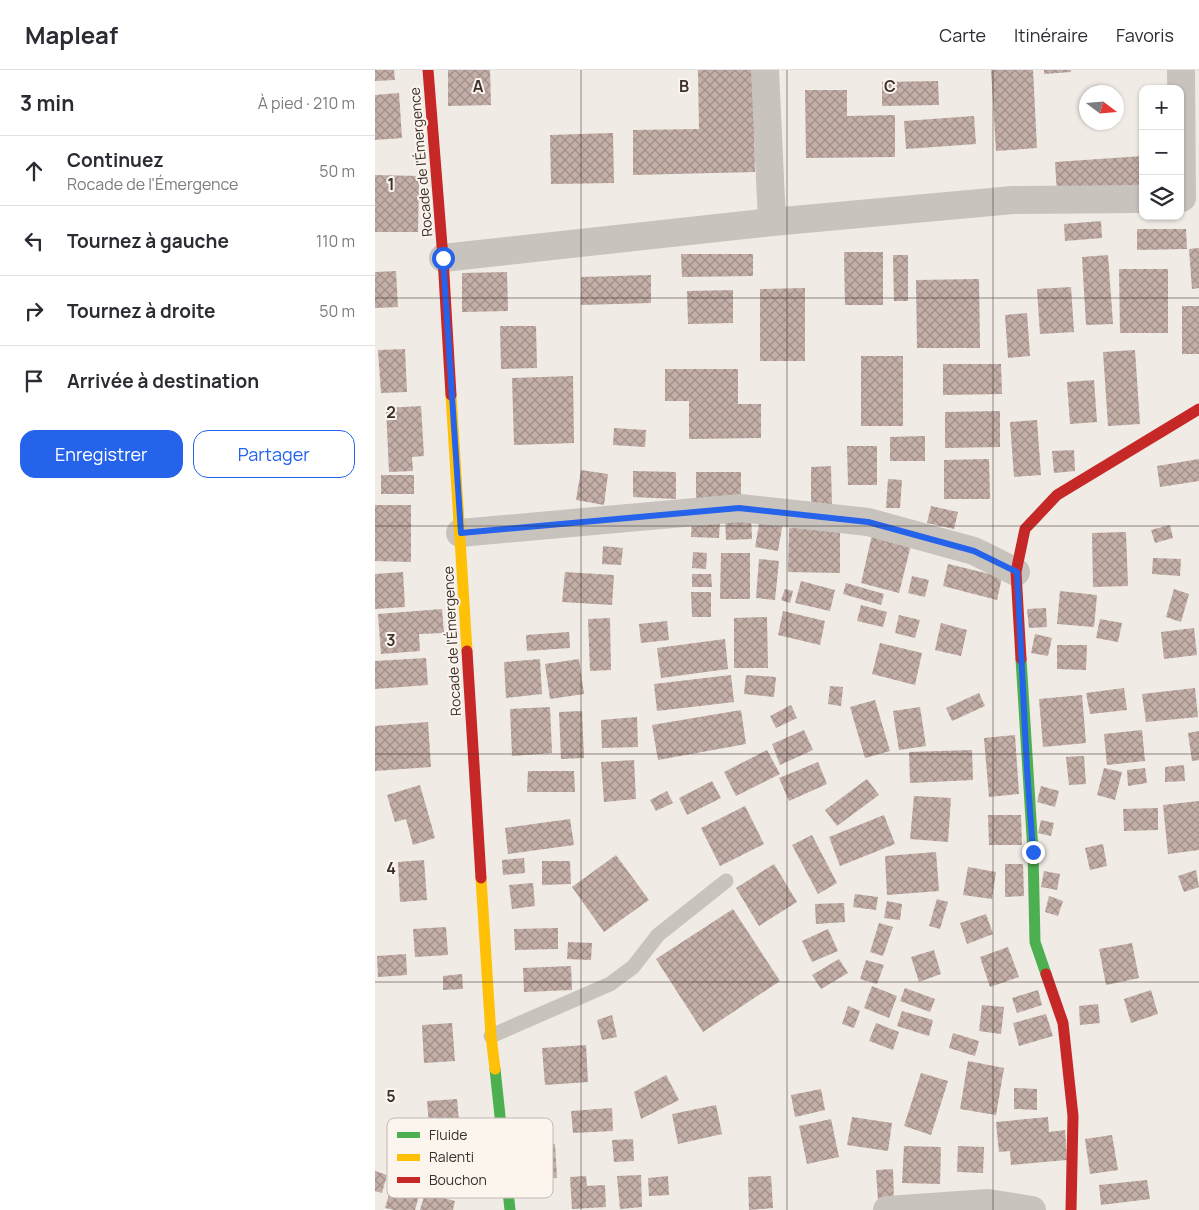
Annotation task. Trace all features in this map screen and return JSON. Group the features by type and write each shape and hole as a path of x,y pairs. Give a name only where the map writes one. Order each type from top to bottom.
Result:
{"street":[{"name":"Rocade de l'Émergence","path":"428,70 443,258 461,533 491,1036 500,1118"},
{"path":"765,70 772,222"},
{"path":"1181,70 1187,198"},
{"path":"443,258 772,222 1013,200 1139,199"},
{"path":"1071,1210 1073,1116 1063,1023 1035,942 1033,852 1017,572 1025,529 1057,495 1199,409"},
{"path":"461,533 739,508 868,522 974,551 1017,572"},
{"path":"887,1210 987,1206 1032,1210"}],"lane":[{"path":"491,1036 610,984 633,967 658,935 726,881"}],"building":[{"path":"375,70 394,70 395,80 375,81"},
{"path":"448,70 490,70 491,105 448,106"},
{"path":"698,70 753,70 755,172 633,175 633,130 699,129"},
{"path":"991,70 1033,70 1037,148 996,151"},
{"path":"1044,70 1071,70 1071,72 1044,74"},
{"path":"938,81 939,105 882,106 882,82"},
{"path":"805,90 847,90 847,116 895,115 895,157 806,158"},
{"path":"399,93 402,138 375,140 375,95"},
{"path":"974,116 976,144 906,149 904,121"},
{"path":"613,133 614,183 551,184 550,135"},
{"path":"1139,156 1139,188 1057,194 1055,162"},
{"path":"375,175 419,176 418,232 375,232"},
{"path":"1101,221 1102,238 1065,241 1064,224"},
{"path":"1137,229 1186,229 1187,249 1137,250"},
{"path":"1199,248 1199,288 1192,289 1189,249"},
{"path":"844,252 883,252 883,305 845,305"},
{"path":"681,254 753,254 753,276 682,277"},
{"path":"893,255 908,255 908,301 894,301"},
{"path":"1108,255 1113,324 1086,325 1082,257"},
{"path":"1119,269 1168,269 1168,333 1120,333"},
{"path":"396,271 398,307 375,308 375,272"},
{"path":"507,272 508,311 462,312 462,273"},
{"path":"651,275 651,303 581,305 581,277"},
{"path":"979,279 980,348 917,348 916,280"},
{"path":"1071,287 1074,332 1040,334 1037,289"},
{"path":"805,288 805,361 760,361 760,289"},
{"path":"733,290 733,323 688,324 687,291"},
{"path":"1182,306 1199,306 1199,354 1182,354"},
{"path":"1027,313 1030,356 1008,358 1005,315"},
{"path":"500,326 536,326 537,368 501,369"},
{"path":"405,349 407,392 381,393 378,350"},
{"path":"1135,350 1140,424 1108,426 1103,352"},
{"path":"861,356 903,356 903,426 861,426"},
{"path":"943,364 1001,364 1002,394 943,395"},
{"path":"665,369 738,369 738,404 761,404 761,438 689,439 689,401 665,401"},
{"path":"573,376 574,443 514,445 512,378"},
{"path":"1094,380 1097,422 1070,424 1067,382"},
{"path":"421,406 424,456 412,457 413,471 389,472 386,408"},
{"path":"1000,411 1000,447 945,448 945,412"},
{"path":"1037,420 1041,475 1014,477 1010,422"},
{"path":"614,428 646,430 645,447 613,445"},
{"path":"925,436 925,461 890,461 890,437"},
{"path":"847,446 877,446 877,485 848,485"},
{"path":"1074,450 1075,471 1054,473 1052,451"},
{"path":"989,459 990,499 944,499 944,460"},
{"path":"1199,459 1199,481 1160,487 1157,466"},
{"path":"831,466 832,508 811,508 811,467"},
{"path":"581,470 608,474 604,505 576,500"},
{"path":"633,471 676,472 676,499 633,497"},
{"path":"696,472 741,472 741,500 696,500"},
{"path":"381,475 414,475 414,494 381,494"},
{"path":"888,479 902,480 900,508 886,508"},
{"path":"375,505 411,505 411,562 375,561"},
{"path":"931,506 958,512 954,529 927,523"},
{"path":"751,515 752,539 726,540 725,516"},
{"path":"760,519 783,522 778,551 755,547"},
{"path":"692,520 720,520 719,538 691,537"},
{"path":"1170,525 1173,538 1155,543 1151,530"},
{"path":"789,528 840,529 840,573 788,572"},
{"path":"1126,532 1128,586 1093,587 1092,533"},
{"path":"872,535 911,545 899,593 861,583"},
{"path":"603,546 623,548 621,565 602,564"},
{"path":"693,552 707,553 706,569 692,568"},
{"path":"721,553 750,553 750,599 720,599"},
{"path":"1153,558 1181,559 1180,576 1152,574"},
{"path":"759,559 779,561 775,600 756,598"},
{"path":"948,564 1002,577 997,600 943,586"},
{"path":"403,572 405,607 375,609 375,574"},
{"path":"565,572 614,575 612,605 562,602"},
{"path":"692,574 711,574 712,587 692,587"},
{"path":"912,576 929,580 925,597 908,593"},
{"path":"801,581 835,590 830,611 795,603"},
{"path":"846,583 884,594 881,605 843,594"},
{"path":"785,589 793,591 790,603 781,600"},
{"path":"1174,589 1189,594 1181,622 1166,617"},
{"path":"1060,591 1097,595 1094,627 1057,624"},
{"path":"691,592 711,592 711,617 692,617"},
{"path":"861,605 887,612 883,627 857,621"},
{"path":"1046,608 1047,627 1029,628 1027,609"},
{"path":"442,609 444,633 419,634 420,651 381,654 378,614"},
{"path":"783,611 825,621 820,645 778,635"},
{"path":"899,615 920,620 915,638 895,633"},
{"path":"767,617 768,668 734,668 734,618"},
{"path":"610,618 611,670 590,671 588,619"},
{"path":"1100,619 1122,623 1118,642 1096,638"},
{"path":"667,621 669,640 641,643 639,624"},
{"path":"941,623 967,630 961,656 935,650"},
{"path":"1194,628 1197,655 1164,659 1161,632"},
{"path":"569,632 570,648 527,651 526,635"},
{"path":"1035,634 1052,638 1048,656 1031,653"},
{"path":"725,639 728,669 661,678 657,648"},
{"path":"880,643 922,653 915,685 872,674"},
{"path":"1057,645 1087,645 1086,670 1057,669"},
{"path":"426,658 428,685 375,689 375,661"},
{"path":"540,659 542,694 506,698 504,662"},
{"path":"579,659 584,694 550,699 545,664"},
{"path":"731,675 734,702 657,711 654,684"},
{"path":"746,675 776,677 774,697 744,694"},
{"path":"830,686 843,687 841,706 828,704"},
{"path":"1124,688 1127,710 1090,714 1086,693"},
{"path":"1195,688 1198,717 1146,722 1142,694"},
{"path":"979,693 985,706 952,721 946,708"},
{"path":"1082,695 1086,743 1043,747 1039,699"},
{"path":"875,700 890,751 865,758 850,707"},
{"path":"791,705 797,718 776,728 770,716"},
{"path":"550,707 552,753 512,756 510,709"},
{"path":"920,707 926,746 899,750 893,711"},
{"path":"741,710 746,744 658,760 652,725"},
{"path":"582,711 584,758 561,759 559,712"},
{"path":"637,717 638,747 602,748 601,720"},
{"path":"428,722 431,767 375,771 375,726"},
{"path":"804,730 813,750 780,765 772,744"},
{"path":"1142,730 1145,761 1107,765 1104,734"},
{"path":"1199,731 1199,760 1192,761 1188,733"},
{"path":"1015,735 1019,794 989,797 984,738"},
{"path":"767,750 780,774 736,796 724,772"},
{"path":"972,750 973,780 910,783 909,752"},
{"path":"1084,756 1086,784 1069,785 1066,757"},
{"path":"634,760 636,799 604,802 601,762"},
{"path":"818,762 827,784 789,801 779,778"},
{"path":"1184,765 1185,781 1165,782 1165,767"},
{"path":"1104,768 1122,772 1115,800 1097,795"},
{"path":"1145,768 1147,783 1128,786 1127,770"},
{"path":"528,771 574,771 575,792 527,792"},
{"path":"867,779 879,795 837,826 825,810"},
{"path":"712,781 721,798 687,815 679,798"},
{"path":"420,785 435,838 413,845 406,819 395,822 387,795"},
{"path":"1041,786 1059,791 1055,807 1037,802"},
{"path":"667,791 673,803 656,811 650,800"},
{"path":"914,796 951,798 948,842 910,839"},
{"path":"1199,801 1199,850 1168,854 1163,805"},
{"path":"745,806 764,844 720,866 701,828"},
{"path":"1158,808 1158,830 1124,831 1123,809"},
{"path":"884,815 895,844 840,866 829,837"},
{"path":"988,815 1021,815 1022,845 989,845"},
{"path":"570,819 574,845 508,854 505,828"},
{"path":"1041,820 1054,823 1051,836 1038,833"},
{"path":"812,835 837,883 818,894 792,845"},
{"path":"1103,844 1107,866 1090,870 1085,848"},
{"path":"936,852 939,891 887,895 885,856"},
{"path":"616,855 649,900 604,932 572,887"},
{"path":"524,858 525,873 503,875 502,860"},
{"path":"424,860 427,900 400,902 398,862"},
{"path":"542,861 570,861 571,884 542,885"},
{"path":"774,864 797,902 759,926 736,888"},
{"path":"1005,864 1023,864 1024,896 1005,897"},
{"path":"968,867 996,872 992,899 963,895"},
{"path":"1196,870 1199,887 1184,892 1178,876"},
{"path":"1044,871 1060,874 1057,890 1041,887"},
{"path":"533,883 535,906 512,909 509,885"},
{"path":"855,894 878,897 876,910 853,907"},
{"path":"1049,896 1063,901 1058,916 1045,912"},
{"path":"937,899 948,902 940,929 929,926"},
{"path":"887,901 902,904 900,920 884,918"},
{"path":"844,903 845,922 816,924 815,904"},
{"path":"733,909 780,981 703,1032 656,959"},
{"path":"986,914 993,934 967,944 960,923"},
{"path":"879,923 893,927 883,956 870,952"},
{"path":"446,927 448,955 415,957 413,929"},
{"path":"558,928 558,949 515,950 514,929"},
{"path":"828,929 838,951 812,962 802,941"},
{"path":"568,942 592,943 591,960 567,959"},
{"path":"1132,943 1139,978 1106,985 1099,949"},
{"path":"1008,947 1019,977 990,987 980,957"},
{"path":"934,950 941,974 919,982 911,957"},
{"path":"406,954 407,975 378,977 377,956"},
{"path":"839,959 848,973 821,989 812,975"},
{"path":"866,960 884,965 877,984 860,979"},
{"path":"571,966 572,990 524,992 523,968"},
{"path":"462,974 463,989 443,990 443,976"},
{"path":"872,986 897,996 889,1018 864,1008"},
{"path":"905,988 935,999 930,1012 900,1001"},
{"path":"1038,990 1042,1005 1017,1013 1012,998"},
{"path":"1151,990 1158,1014 1131,1023 1124,999"},
{"path":"1098,1004 1100,1023 1080,1025 1079,1006"},
{"path":"982,1005 1004,1007 1001,1034 979,1031"},
{"path":"848,1006 860,1011 854,1028 842,1024"},
{"path":"902,1011 933,1020 929,1036 897,1026"},
{"path":"1046,1014 1053,1036 1019,1046 1013,1023"},
{"path":"612,1015 617,1037 602,1040 597,1020"},
{"path":"452,1023 455,1061 424,1063 422,1025"},
{"path":"876,1023 899,1032 893,1050 869,1041"},
{"path":"953,1033 979,1041 975,1056 949,1048"},
{"path":"586,1045 588,1082 545,1085 542,1048"},
{"path":"968,1061 1004,1068 996,1115 960,1109"},
{"path":"921,1073 948,1081 931,1135 904,1126"},
{"path":"666,1075 679,1100 641,1119 634,1092"},
{"path":"1014,1088 1037,1089 1037,1110 1014,1109"},
{"path":"821,1089 825,1110 795,1117 791,1095"},
{"path":"457,1099 459,1118 428,1118 427,1101"},
{"path":"716,1105 722,1134 678,1144 672,1114"},
{"path":"612,1108 613,1131 573,1133 571,1111"},
{"path":"852,1117 892,1123 888,1151 847,1145"},
{"path":"1048,1117 1049,1132 1065,1130 1067,1160 1011,1165 1010,1151 999,1152 996,1122"},
{"path":"831,1119 839,1157 807,1164 799,1126"},
{"path":"1112,1135 1118,1170 1090,1174 1085,1139"},
{"path":"633,1139 634,1161 614,1162 612,1140"},
{"path":"553,1144 555,1144 557,1178 553,1178"},
{"path":"904,1146 941,1147 940,1184 902,1183"},
{"path":"958,1146 984,1147 983,1173 957,1172"},
{"path":"893,1169 894,1200 878,1200 876,1170"},
{"path":"375,1171 387,1175 382,1193 375,1191"},
{"path":"641,1175 642,1207 620,1209 617,1176"},
{"path":"586,1176 587,1186 605,1185 606,1207 572,1209 570,1177"},
{"path":"668,1176 669,1195 649,1196 648,1178"},
{"path":"771,1176 773,1208 749,1210 748,1177"},
{"path":"1147,1180 1150,1199 1101,1205 1099,1185"},
{"path":"388,1198 418,1198 415,1210 385,1208"},
{"path":"424,1198 444,1198 455,1201 453,1210 420,1210"}],"traffic: fast":[{"path":"1021,659 1033,852 1035,942 1046,974"},
{"path":"495,1069 500,1118"},
{"path":"509,1198 510,1210"}],"traffic: slow":[{"path":"451,395 467,651"},
{"path":"481,878 491,1036 495,1069"}],"traffic: jam":[{"path":"428,70 443,258 451,395"},
{"path":"1021,659 1016,572 1025,529 1057,495 1199,409"},
{"path":"467,651 481,878"},
{"path":"1046,974 1063,1023 1073,1116 1071,1210"}],"route":[{"path":"443,258 461,533 739,508 868,522 974,551 1017,572 1033,852"}]}
